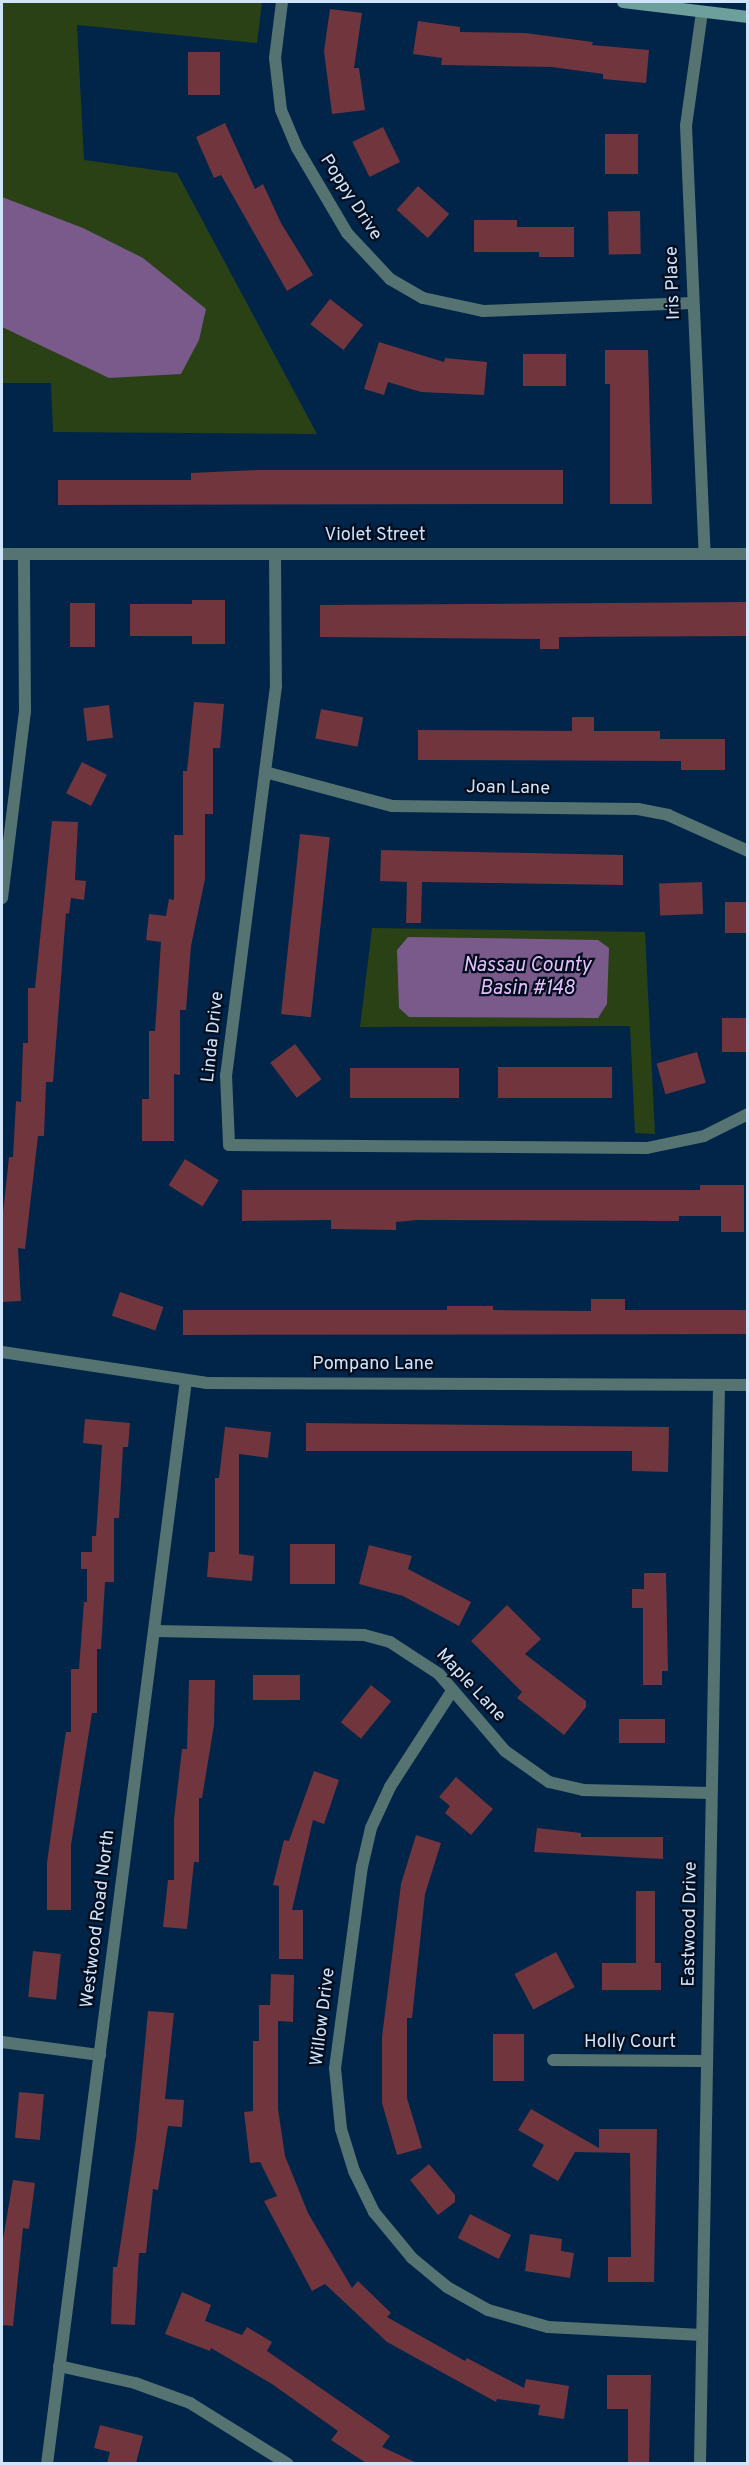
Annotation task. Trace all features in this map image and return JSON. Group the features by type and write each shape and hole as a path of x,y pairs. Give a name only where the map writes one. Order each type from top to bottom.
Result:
{"street":[{"name":"Poppy Drive","path":"282,2 274,58 281,110 297,148 347,233 390,279 423,298 483,311 693,303"},
{"path":"622,2 747,17"},
{"name":"Iris Place","path":"702,12 686,126 705,554"},
{"name":"Violet Street","path":"2,554 747,554"},
{"path":"2,898 25,712 24,554"},
{"name":"Linda Drive","path":"275,554 276,686 225,1075 229,1145 648,1148 704,1136 747,1114"},
{"name":"Joan Lane","path":"265,772 392,806 638,809 668,816 747,851"},
{"name":"Pompano Lane","path":"2,1352 186,1380 747,1384"},
{"name":"Westwood Road North","path":"47,2463 186,1380"},
{"name":"Eastwood Drive","path":"699,2463 719,1385"},
{"name":"Maple Lane","path":"154,1631 364,1635 390,1642 420,1658 505,1751 549,1782 583,1790 711,1793"},
{"name":"Willow Drive","path":"452,1691 390,1787 371,1828 362,1866 335,2068 341,2129 354,2171 374,2212 412,2258 447,2287 488,2310 548,2327 702,2335"},
{"path":"2,2042 100,2055"},
{"name":"Holly Court","path":"553,2060 707,2061"},
{"path":"59,2366 135,2383 190,2403 288,2463"}],"green space":[{"path":"2,2 262,2 257,43 77,25 84,160 177,173 317,434 53,432 51,383 2,383"},
{"name":"Nassau County Basin #148","path":"372,928 645,932 655,1134 635,1133 630,1026 360,1027"}],"water":[{"path":"2,197 83,228 143,258 206,309 199,340 181,374 109,378 2,327"},
{"name":"Nassau County Basin #148","path":"408,937 598,940 609,948 607,1004 598,1018 409,1017 399,1008 397,950"}],"building":[{"path":"330,9 362,13 354,68 359,68 365,110 332,114 324,51"},
{"path":"418,21 460,27 460,32 525,33 593,42 592,45 649,50 646,83 603,79 603,74 552,67 441,65 442,58 413,54"},
{"path":"188,52 220,52 220,95 188,95"},
{"path":"225,123 255,189 263,184 281,223 313,275 287,291 221,175 214,178 196,137"},
{"path":"383,127 400,162 370,177 352,142"},
{"path":"605,134 638,134 638,174 605,174"},
{"path":"418,186 449,214 428,238 397,210"},
{"path":"640,211 641,254 609,255 608,212"},
{"path":"474,220 517,220 517,227 574,227 574,257 539,257 539,252 474,252"},
{"path":"330,299 363,325 343,350 310,324"},
{"path":"379,342 444,362 445,358 487,362 484,395 421,392 388,382 384,395 364,389"},
{"path":"605,350 648,350 652,504 610,504 610,384 605,384"},
{"path":"523,354 566,354 566,386 523,386"},
{"path":"257,470 563,470 563,504 58,505 58,480 191,480 191,473"},
{"path":"192,600 225,600 225,644 192,644 192,636 130,636 130,604 192,604"},
{"path":"747,602 747,636 559,637 559,649 540,649 540,639 320,637 320,605"},
{"path":"70,603 95,603 95,647 70,647"},
{"path":"194,702 224,704 220,748 213,748 213,814 205,814 205,879 191,946 186,1010 180,1010 180,1075 174,1074 174,1141 142,1141 142,1099 149,1099 149,1031 155,1031 161,942 146,940 149,914 166,916 169,899 174,900 174,835 183,835 183,771 187,771"},
{"path":"109,705 113,738 87,741 83,708"},
{"path":"321,709 363,717 357,747 315,738"},
{"path":"572,717 594,717 594,731 660,731 660,739 725,739 725,770 681,770 681,761 418,760 418,730 572,731"},
{"path":"82,762 107,775 91,806 66,793"},
{"path":"52,821 78,822 75,880 86,881 84,900 71,898 69,914 66,913 53,1082 46,1082 44,1136 38,1136 25,1249 18,1248 21,1301 2,1302 3,1213 9,1157 13,1157 16,1101 21,1102 23,1043 28,1043 28,988 35,988"},
{"path":"300,834 330,837 311,1017 281,1014"},
{"path":"381,850 623,855 623,885 422,882 421,923 406,923 407,882 380,881"},
{"path":"702,882 703,914 660,915 659,884"},
{"path":"725,902 747,902 747,933 725,933"},
{"path":"722,1018 747,1018 747,1052 722,1052"},
{"path":"295,1044 321,1079 297,1098 270,1063"},
{"path":"697,1052 706,1083 665,1094 657,1064"},
{"path":"498,1067 612,1067 612,1098 498,1098"},
{"path":"350,1068 459,1068 459,1098 350,1098"},
{"path":"185,1159 219,1180 202,1206 169,1185"},
{"path":"700,1185 744,1185 744,1232 721,1232 721,1216 679,1216 679,1221 418,1220 396,1222 396,1230 331,1229 331,1220 242,1221 242,1190 700,1190"},
{"path":"120,1292 163,1307 155,1331 112,1316"},
{"path":"591,1299 625,1299 625,1310 747,1310 747,1334 183,1335 183,1310 447,1310 447,1306 493,1306 493,1310 591,1311"},
{"path":"85,1419 130,1423 128,1447 123,1447 119,1518 114,1518 114,1582 105,1582 101,1649 97,1649 97,1713 92,1713 71,1845 71,1910 47,1910 47,1863 66,1732 71,1732 71,1669 79,1669 84,1602 87,1602 87,1569 81,1569 81,1552 92,1552 92,1536 96,1536 102,1445 83,1443"},
{"path":"306,1423 669,1427 668,1472 632,1471 632,1451 306,1451"},
{"path":"225,1427 271,1432 268,1458 239,1454 239,1554 254,1556 252,1581 207,1577 209,1552 215,1552 215,1478 219,1478"},
{"path":"290,1544 335,1544 335,1584 290,1584"},
{"path":"369,1545 412,1556 408,1569 471,1602 459,1626 403,1596 359,1584"},
{"path":"644,1573 666,1573 668,1671 662,1671 662,1685 643,1685 643,1608 632,1608 632,1589 644,1589"},
{"path":"507,1605 541,1639 525,1654 586,1701 586,1707 564,1735 517,1698 522,1692 471,1641"},
{"path":"253,1675 300,1675 300,1700 253,1700"},
{"path":"189,1680 215,1680 214,1725 202,1798 199,1798 199,1862 194,1862 187,1929 163,1927 168,1880 174,1880 174,1819 182,1749 187,1749"},
{"path":"371,1685 391,1701 361,1739 341,1722"},
{"path":"619,1719 665,1719 665,1743 619,1743"},
{"path":"314,1771 339,1780 324,1824 313,1820 292,1910 303,1910 303,1959 279,1959 279,1886 273,1885 284,1840 289,1841"},
{"path":"456,1777 493,1809 471,1835 445,1813 450,1806 439,1797"},
{"path":"537,1828 581,1833 581,1837 663,1837 663,1859 534,1852"},
{"path":"416,1835 441,1843 425,1894 412,2018 407,2018 407,2098 422,2148 397,2155 382,2103 382,2037 401,1884"},
{"path":"636,1891 655,1891 655,1963 661,1963 661,1990 602,1990 602,1963 636,1963"},
{"path":"33,1951 61,1954 56,2000 28,1997"},
{"path":"556,1952 575,1987 533,2009 515,1974"},
{"path":"271,1974 294,1975 293,2022 278,2021 278,2109 285,2156 308,2213 352,2288 358,2281 391,2313 387,2317 465,2361 467,2358 524,2388 526,2379 569,2386 564,2419 538,2415 540,2405 497,2399 496,2402 387,2342 325,2284 312,2291 264,2201 277,2196 260,2162 250,2163 244,2112 253,2111 253,2041 259,2041 259,2005 270,2005"},
{"path":"148,2011 174,2013 165,2099 184,2100 182,2127 168,2126 158,2190 153,2189 146,2253 139,2253 135,2325 111,2324 113,2267 117,2267 136,2140"},
{"path":"493,2034 524,2034 524,2081 493,2081"},
{"path":"19,2092 44,2094 40,2140 15,2138"},
{"path":"531,2109 599,2148 599,2129 657,2129 654,2282 608,2282 608,2257 631,2257 630,2153 575,2152 558,2181 532,2166 544,2145 518,2130"},
{"path":"429,2164 455,2195 455,2202 438,2215 410,2180"},
{"path":"13,2180 35,2183 29,2229 23,2228 13,2326 2,2325 2,2245"},
{"path":"470,2214 511,2235 499,2259 458,2238"},
{"path":"530,2234 562,2239 561,2251 574,2253 570,2278 525,2271"},
{"path":"182,2292 211,2305 205,2321 242,2335 247,2327 272,2342 267,2351 390,2436 382,2447 417,2463 366,2463 331,2440 338,2431 272,2384 211,2348 210,2351 165,2334"},
{"path":"607,2375 651,2375 649,2463 628,2463 628,2409 607,2409"},
{"path":"100,2425 143,2436 136,2463 107,2463 110,2452 94,2448"}]}
